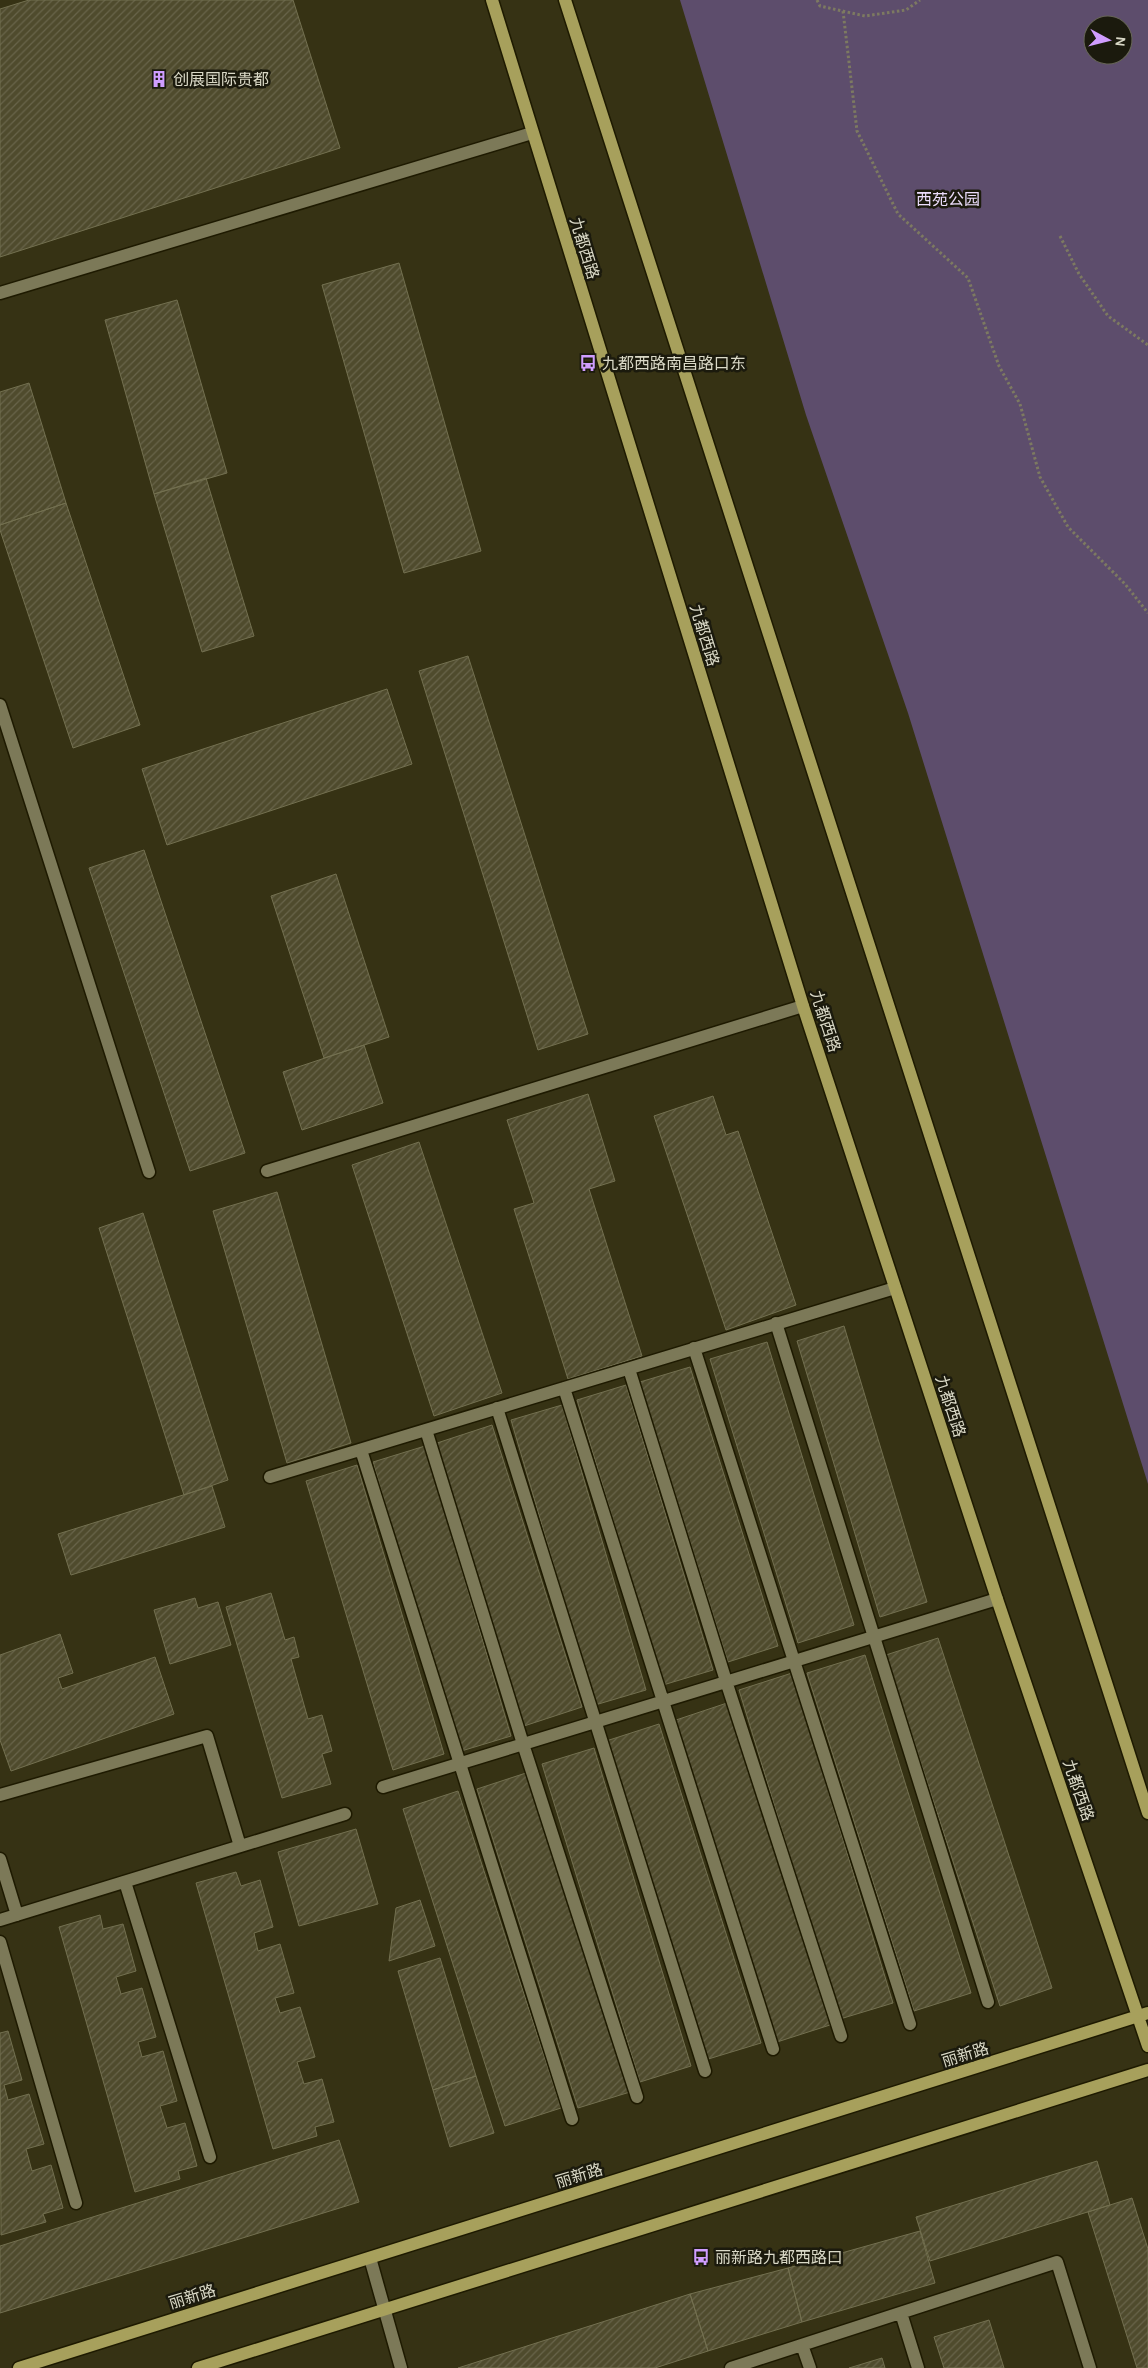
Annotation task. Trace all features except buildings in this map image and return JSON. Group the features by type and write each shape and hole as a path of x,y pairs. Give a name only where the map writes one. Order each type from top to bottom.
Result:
{"main road":[{"name":"九都西路","path":"492,0 803,1006 997,1598 1143,2015 1148,2046"},
{"path":"565,0 1148,1813"},
{"name":"丽新路","path":"19,2368 1143,2015"},
{"path":"198,2368 1148,2070"}],"street":[{"path":"0,292 532,133"},
{"path":"0,705 149,1172"},
{"path":"267,1171 803,1006"},
{"path":"270,1477 895,1288"},
{"path":"776,1324 988,2002"},
{"path":"694,1348 910,2024"},
{"path":"629,1368 726,1682 841,2036"},
{"path":"564,1388 773,2049"},
{"path":"498,1408 705,2071"},
{"path":"426,1430 523,1744 636,2097"},
{"path":"361,1450 572,2119"},
{"path":"383,1787 997,1598"},
{"path":"0,1795 207,1736 240,1846"},
{"path":"0,1920 345,1814"},
{"path":"0,1859 17,1915"},
{"path":"125,1882 210,2157"},
{"path":"0,1942 76,2203"},
{"path":"370,2258 401,2368"},
{"path":"731,2368 1058,2262 1090,2368"},
{"path":"901,2313 918,2368"},
{"path":"802,2345 810,2368"}],"path":[{"path":"817,0 820,6 865,16 906,10 920,0"},
{"path":"843,11 857,131 898,214 968,278 999,366 1020,404 1040,477 1068,527 1125,584 1148,613"},
{"path":"1060,236 1078,274 1108,316 1148,345"}],"green space":[{"name":"西苑公园","path":"680,0 1148,0 1148,1484 908,713 806,415"}],"place":[{"name":"创展国际贵都","path":"159,79"},
{"name":"九都西路南昌路口东","path":"588,363"},
{"name":"丽新路九都西路口","path":"701,2257"}]}
